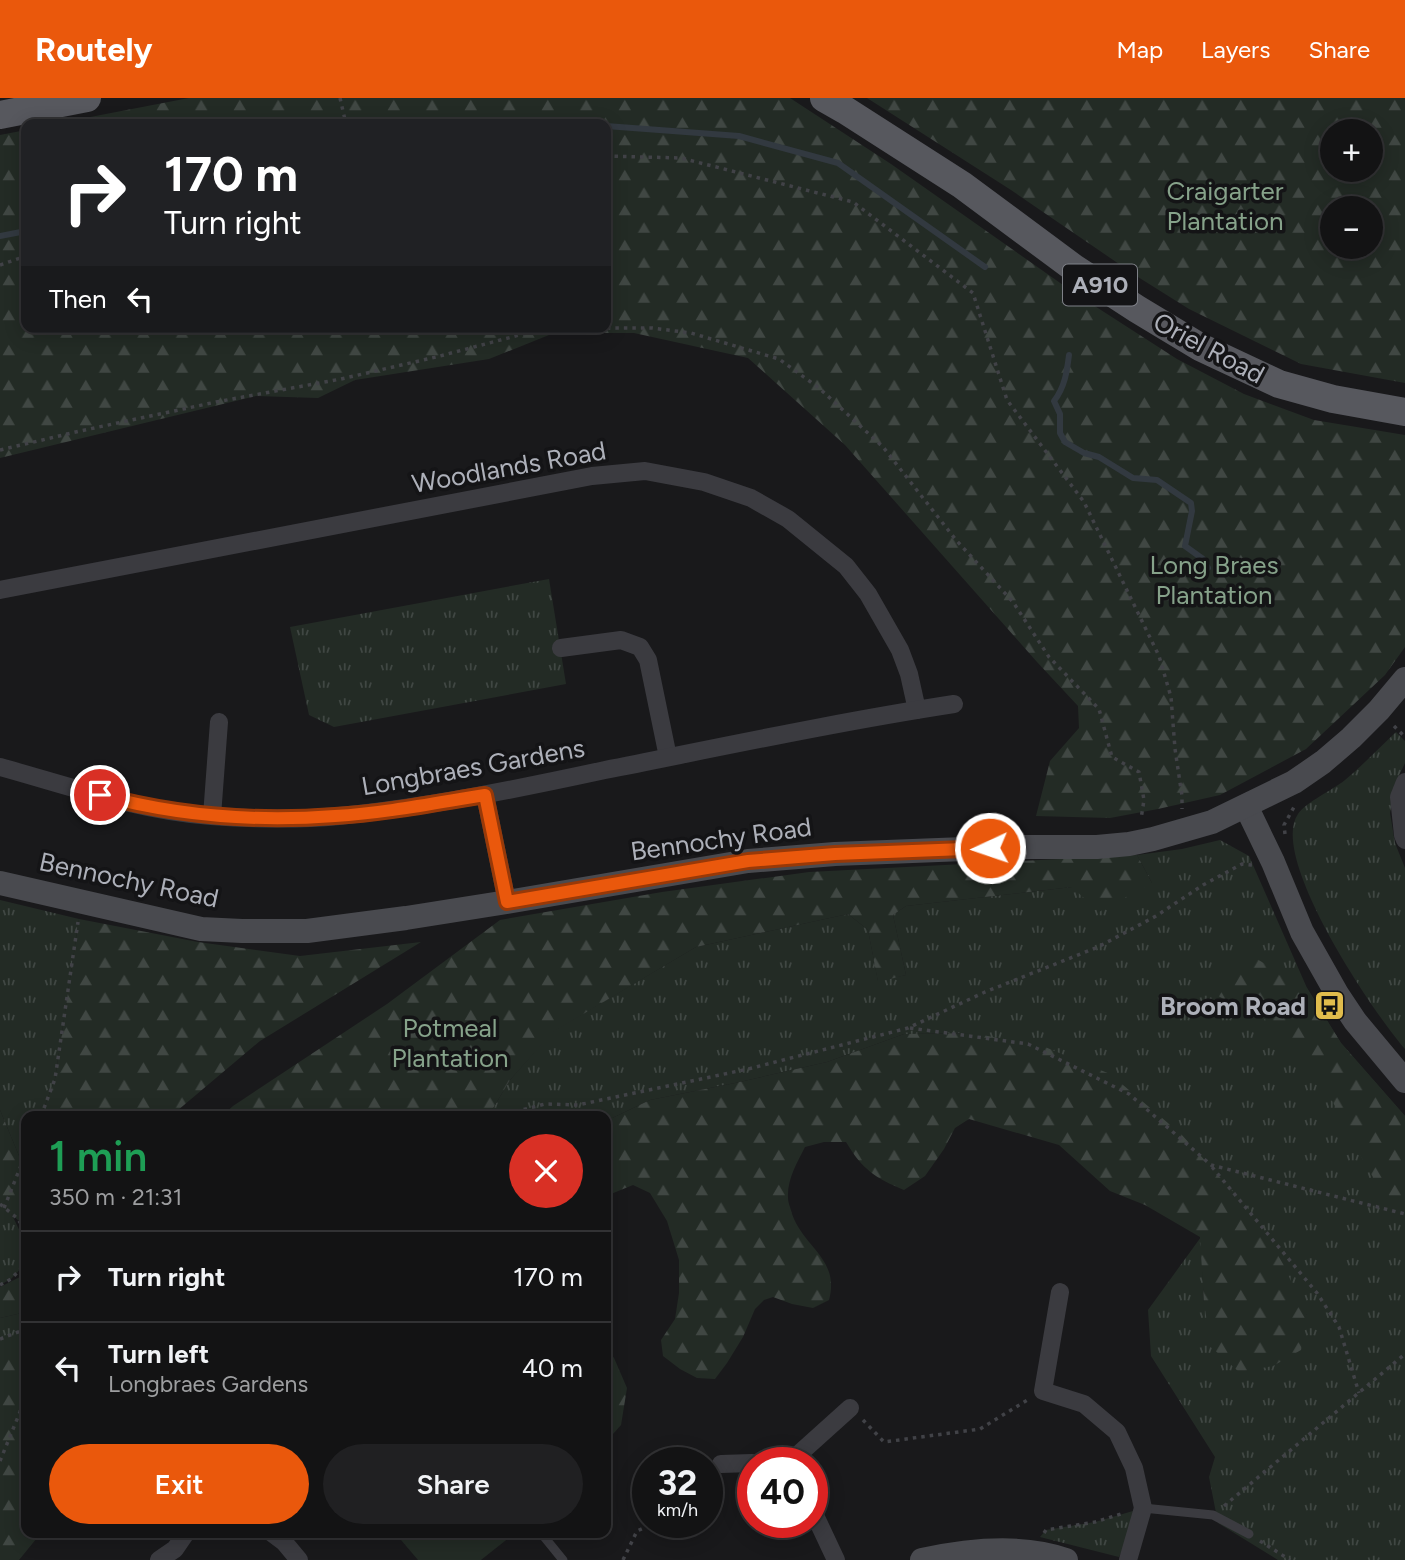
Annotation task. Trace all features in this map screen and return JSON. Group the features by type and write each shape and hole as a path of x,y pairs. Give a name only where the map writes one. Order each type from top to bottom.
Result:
{"main road":[{"path":"0,115 87,98"},
{"name":"Oriel Road","path":"824,98 962,185 1074,268 1200,347 1279,384 1333,399 1405,412"}],"street":[{"name":"Woodlands Road","path":"0,590 592,476 645,471 704,482 751,498 788,519 846,566 868,594 900,650 909,674 917,710"},
{"path":"561,648 621,640 640,647 648,660 668,757"},
{"name":"Bennochy Road","path":"0,883 201,929 307,931 507,902 748,861 835,854 1016,847 1097,847 1146,841 1212,822 1294,782 1323,762 1360,729 1405,679"},
{"name":"Longbraes Gardens","path":"0,767 125,802 186,814 285,818 336,816 485,795 668,757 954,704"},
{"path":"212,816 219,722"},
{"path":"1405,782 1399,797 1405,840"},
{"path":"485,795 507,902"},
{"path":"1246,806 1273,862 1301,932 1336,995 1405,1081"},
{"path":"1060,1292 1042,1391 1084,1404 1117,1432 1134,1468 1143,1508 1128,1560"},
{"path":"807,1447 850,1408"},
{"path":"159,1560 175,1549 183,1538"},
{"path":"279,1538 299,1560"},
{"path":"826,1538 836,1560"},
{"path":"922,1560 995,1550 1018,1550 1066,1560"}],"lane":[{"path":"1143,1508 1213,1516 1249,1534"},
{"path":"545,1538 563,1560"}],"path":[{"path":"340,98 345,119"},
{"path":"611,156 681,158 853,202 973,293 1007,400 1084,502 1158,656 1171,697 1182,796 1180,832"},
{"path":"0,265 21,258"},
{"path":"1399,720 1394,726 1405,737"},
{"path":"1285,835 1284,825 1292,808 1304,800"},
{"path":"518,1111 545,1104 578,1105 735,1071 908,1028 985,992 1098,947 1156,916 1203,885 1242,864 1257,866 1273,862"},
{"path":"43,1111 55,1079 82,902"},
{"path":"908,1028 1028,1044 1129,1094 1211,1165 1317,1293 1339,1327 1359,1393"},
{"path":"21,1164 2,1206 21,1224"},
{"path":"1211,1165 1405,1214"},
{"path":"0,1285 11,1279 21,1268"},
{"path":"0,1339 21,1331"},
{"path":"1213,1516 1405,1354"},
{"path":"850,1408 884,1442 980,1429 1042,1391"},
{"path":"0,1461 21,1407"},
{"path":"1028,1552 1046,1530 1095,1522 1143,1508"},
{"path":"1249,1534 1290,1560"},
{"path":"623,1560 634,1538"}],"green space":[{"name":"Long Braes Plantation","path":"189,98 790,98 891,164 1073,292 1177,359 1244,394 1314,420 1405,435 1405,647 1385,675 1306,749 1220,795 1110,818 1036,816 1050,761 1079,728 1078,706 845,445 748,358 634,333 611,333 611,119 80,119"},
{"name":"Craigarter Plantation","path":"867,98 1405,98 1405,383 1301,364 1189,309 1011,190"},
{"name":"Long Braes Plantation","path":"21,131 21,333 554,333 489,359 355,380 318,398 256,396 0,458 0,135"},
{"path":"549,579 566,684 334,727 309,715 290,627"},
{"path":"1396,732 1405,741 1405,763 1395,784 1390,813 1395,843 1405,868 1405,1049 1371,1004 1329,935 1310,898 1298,864 1293,835 1298,814 1302,810 1345,780"},
{"path":"1220,840 1249,856 1307,988 1341,1043 1405,1116 1405,1560 1278,1560 1218,1523 1209,1477 1215,1457 1151,1356 1148,1310 1201,1237 1204,1303 1307,1315 972,1033 904,1034 827,1062 650,1100 611,1119 611,1111 476,1111 492,1110 510,1080 552,1032 696,947 848,914 868,930 878,981 906,975 893,915 906,906 1072,887 1152,883 1137,855"},
{"name":"Potmeal Plantation","path":"1137,855 1152,883 1099,912 1072,887 906,906 893,915 906,975 878,982 868,930 848,914 696,947 553,1032 510,1080 492,1110 228,1111 387,1004 500,920 662,892 809,872"},
{"path":"0,900 79,919 55,1079 43,1111 21,1111 21,1161 0,1110"},
{"name":"Potmeal Plantation","path":"79,919 198,942 300,956 421,942 260,1041 177,1111 43,1111 55,1079"},
{"path":"1248,954 1307,988 1341,1043 1405,1116 1405,1203 1381,1190 1325,1087 1268,1021 1206,990"},
{"path":"972,1033 1045,1047 1110,1074 1181,1134 1255,1216 1283,1264 1307,1315 1301,1350 1273,1366 1239,1372 1211,1347 1204,1303 1200,1237 1145,1205 1110,1191 1059,1145 969,1119 955,1128 925,1176 904,1190 870,1172 846,1142 824,1142 805,1147 791,1178 788,1200 797,1226 819,1254 830,1274 829,1300 813,1308 773,1297 764,1300 755,1309 743,1337 715,1379 697,1378 663,1356 661,1340 675,1319 679,1293 679,1260 667,1221 650,1193 633,1185 611,1194 611,1119 650,1100 827,1062 904,1034"},
{"path":"0,1110 21,1161 21,1223 4,1208 0,1199"},
{"path":"0,1190 21,1234 21,1268 11,1279 0,1285"},
{"path":"21,1276 21,1313 0,1318 0,1287"},
{"path":"21,1313 21,1421 0,1436 0,1318"},
{"path":"21,1333 21,1538 37,1538 19,1560 0,1560 0,1352"},
{"path":"611,1354 627,1388 621,1425 613,1434"},
{"path":"1133,1511 1129,1534 1119,1557 1040,1537 1046,1530 1095,1522"},
{"path":"399,1538 509,1538 481,1560 418,1560"}],"waterway":[{"path":"611,126 739,136 838,163 985,267"},
{"path":"0,236 21,232"},
{"path":"1069,355 1063,385 1054,401 1060,414 1060,433 1065,442 1084,453 1099,457 1133,478 1157,480 1191,503 1185,546 1203,559 1208,568"}],"place":[{"name":"Broom Road","path":"1329,1006"}],"route":[{"path":"100,795 186,814 285,818 382,811 485,795 507,902 748,861 835,854 990,848"}]}
